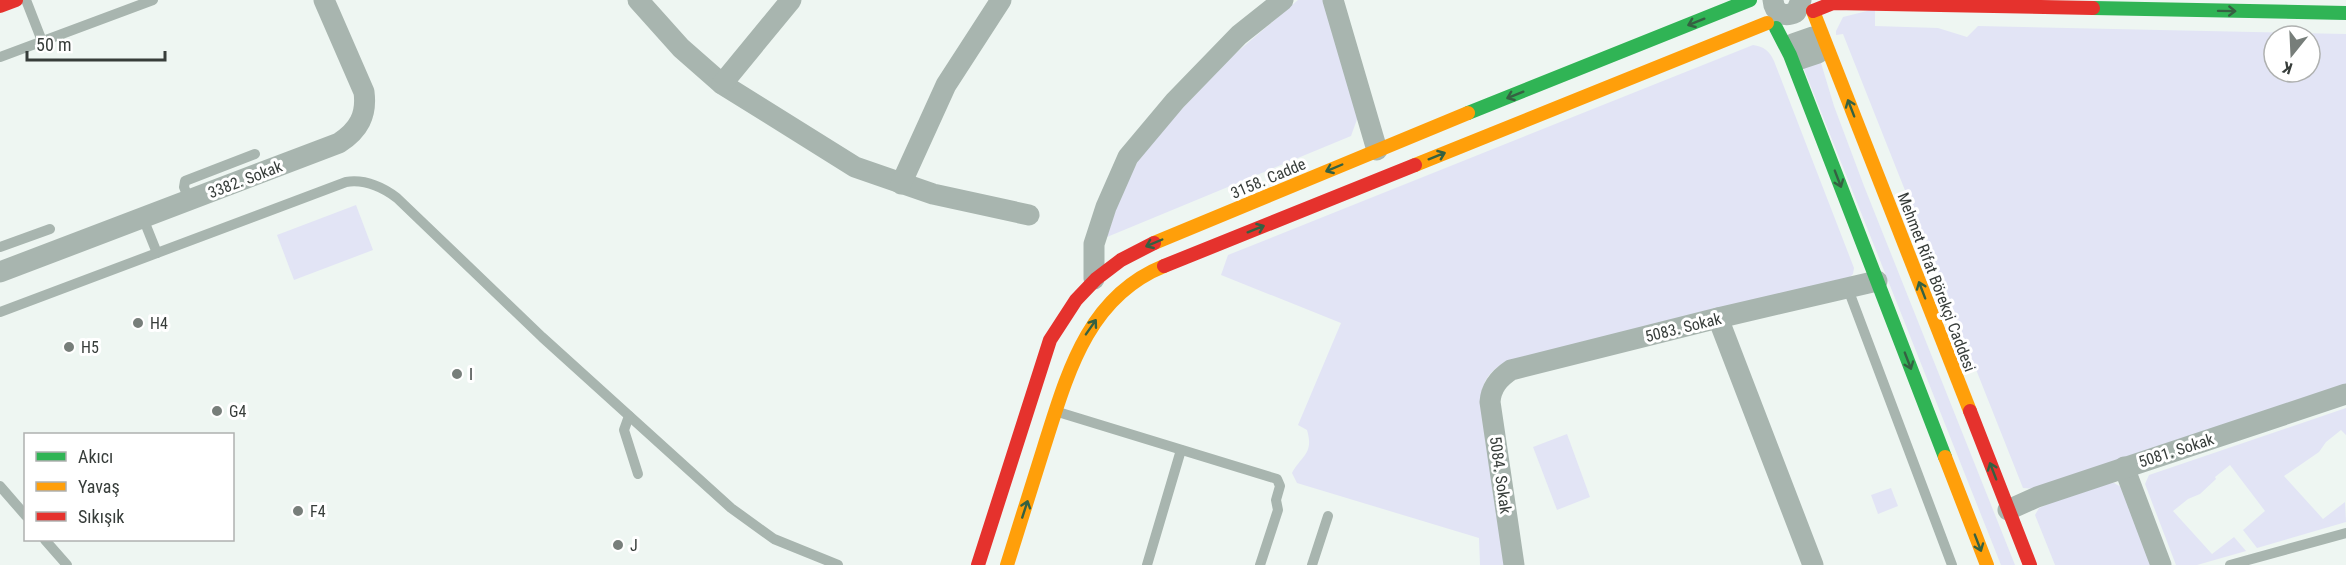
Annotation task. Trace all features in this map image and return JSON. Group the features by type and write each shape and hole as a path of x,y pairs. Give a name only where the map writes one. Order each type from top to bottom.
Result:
{"street":[{"path":"0,6 16,0"},
{"name":"3382. Sokak","path":"0,272 339,143 357,129 363,117 364,92 324,0"},
{"path":"638,0 681,48 722,84 855,167 933,194 1029,215"},
{"path":"722,84 791,0"},
{"path":"901,184 946,85 1001,0"},
{"path":"1094,279 1094,244 1106,207 1128,157 1175,101 1239,35 1283,0"},
{"path":"1333,0 1377,150"},
{"path":"1773,0 1775,9 1782,15 1787,15 1810,4 1833,3 2257,6 2346,13"},
{"path":"1007,565 1068,372 1080,343 1094,321 1135,282 1154,270 1761,14 1799,27 1810,4"},
{"name":"Mehmet Rifat Börekçi Caddesi","path":"1810,4 2030,565"},
{"path":"1761,14 1787,48 1987,565"},
{"name":"3158. Cadde","path":"978,565 1028,402 1055,330 1075,300 1109,266 1135,251 1377,150 1761,14"},
{"name":"5083. Sokak","path":"1495,385 1511,370 1877,281"},
{"path":"1718,318 1814,565"},
{"name":"5084. Sokak","path":"1495,385 1490,402 1514,565"},
{"name":"5081. Sokak","path":"2008,510 2037,497 2124,467 2346,394"},
{"path":"1028,402 1057,412"},
{"path":"2124,467 2162,565"}],"lane":[{"path":"26,0 42,41"},
{"path":"0,57 153,0"},
{"path":"189,200 184,186 185,181 255,154"},
{"path":"0,312 346,182 356,181 378,186 397,198 711,492 751,524 774,538 838,565"},
{"path":"143,218 157,253"},
{"path":"0,247 50,229"},
{"path":"1848,289 1952,565"},
{"path":"1057,412 1277,479 1280,483 1276,500 1278,510 1260,565"},
{"path":"629,416 624,430 638,474"},
{"path":"1147,565 1181,450"},
{"path":"0,486 24,514"},
{"path":"1311,565 1328,516"},
{"path":"2230,565 2346,533"},
{"path":"46,541 67,565"}],"shaded area":[{"path":"1298,0 1325,0 1360,111 1351,136 1107,237 1120,196 1144,149 1230,58"},
{"path":"1875,9 1875,26 1938,28 1967,37 1978,26 2262,32 2262,84 2322,84 2322,33 2346,34 2346,386 2037,489 2023,488 1843,34 1836,35 1843,17"},
{"path":"1753,45 1766,50 1774,61 1854,268 1849,278 1497,367 1487,378 1481,399 1508,565 1480,565 1479,538 1297,483 1292,473 1306,454 1309,444 1307,430 1298,425 1341,323 1221,275 1228,255"},
{"path":"1818,53 1834,106 1864,186 2015,565 2001,565 1800,59"},
{"path":"356,205 373,250 294,280 277,235"},
{"path":"2346,408 2346,435 2341,430 2326,442 2319,452 2284,476 2323,519 2345,502 2346,522 2257,548 2243,530 2265,511 2230,465 2200,494 2188,499 2173,511 2212,554 2234,537 2246,551 2197,565 2176,565 2145,484 2149,475"},
{"path":"1567,434 1590,497 1557,510 1533,447"},
{"path":"2114,483 2123,488 2153,565 2055,565 2035,515 2039,508 2093,484"},
{"path":"1891,488 1898,506 1878,514 1871,495"}],"traffic: fast":[{"path":"1468,113 1750,0"},
{"path":"2093,8 2346,13"},
{"path":"1776,28 1790,55 1945,457"}],"traffic: slow":[{"path":"1813,11 1970,411"},
{"path":"1415,165 1767,23"},
{"path":"1154,243 1468,113"},
{"path":"1007,565 1062,393 1084,341 1098,318 1116,297 1138,280 1164,266"},
{"path":"1945,457 1987,565"}],"traffic: jam":[{"path":"0,6 16,0"},
{"path":"1813,11 1833,3 2093,8"},
{"path":"1164,266 1415,165"},
{"path":"978,565 1050,340 1076,300 1096,279 1121,260 1154,243"},
{"path":"1970,411 2030,565"}],"place":[{"name":"H4","path":"138,323"},
{"name":"H5","path":"69,347"},
{"name":"I","path":"457,374"},
{"name":"G4","path":"217,411"},
{"name":"F4","path":"298,511"},
{"name":"J","path":"618,545"}]}
